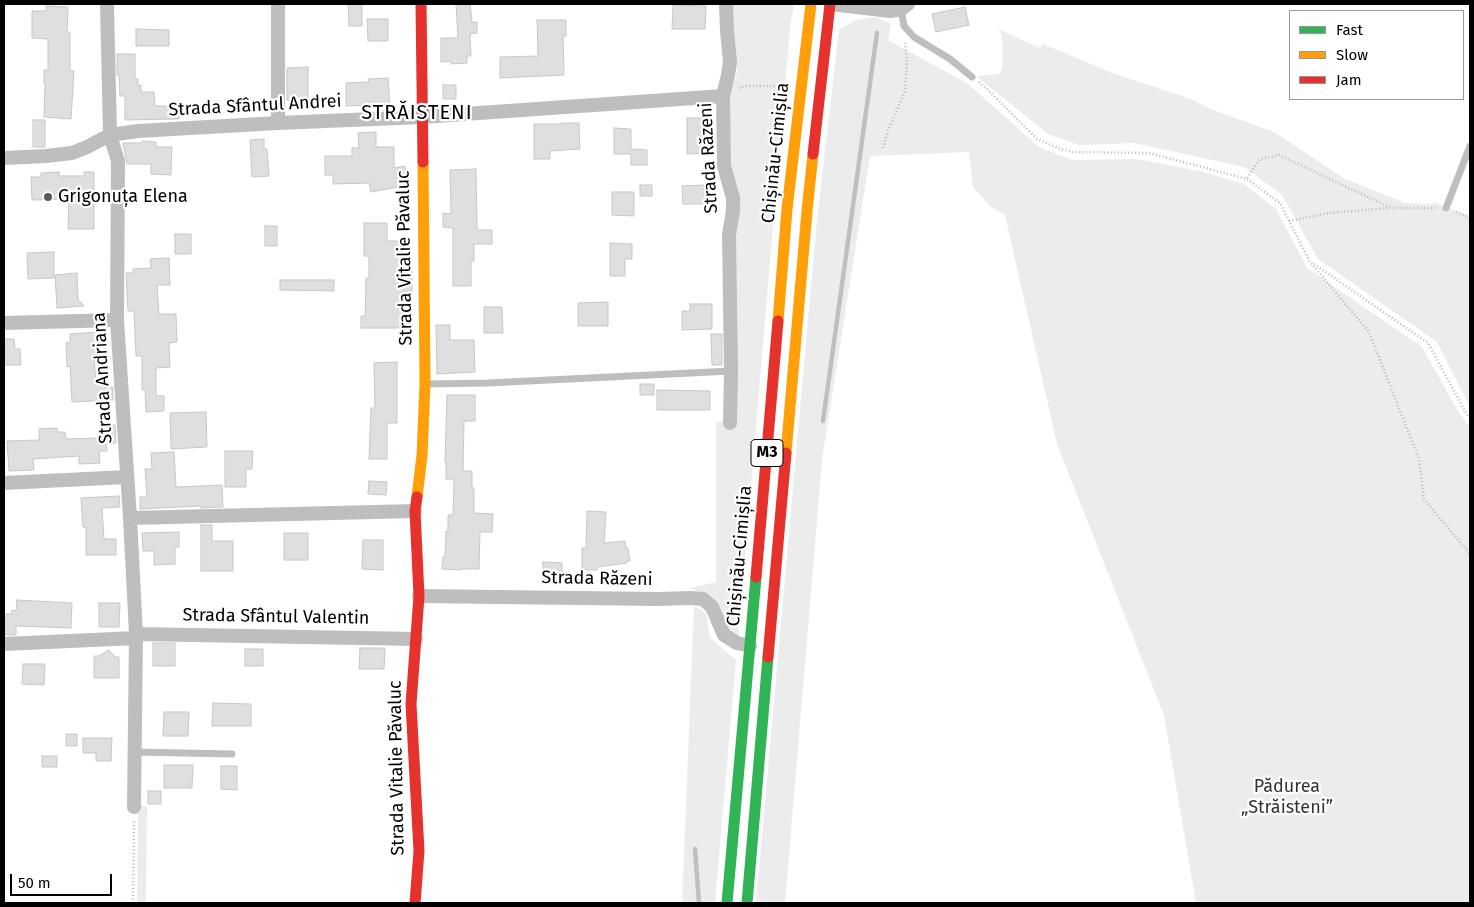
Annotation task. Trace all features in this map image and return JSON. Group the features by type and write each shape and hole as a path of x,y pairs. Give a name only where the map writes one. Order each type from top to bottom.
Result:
{"main road":[{"name":"Strada Vitalie Păvaluc","path":"415,903 419,851 411,704 419,596 416,511 422,455 425,384 421,4"},
{"name":"Chișinău-Cimișlia","path":"727,903 787,218 811,4"},
{"name":"Chișinău-Cimișlia","path":"747,903 806,220 830,4"}],"street":[{"name":"Strada Andriana","path":"107,4 110,135 118,161 117,320 136,636 134,807"},
{"path":"278,4 278,122"},
{"name":"Strada Răzeni","path":"726,4 730,62 723,96 724,166 733,198 729,234 730,423"},
{"path":"830,4 880,11 890,11 904,6"},
{"name":"Strada Sfântul Andrei","path":"4,158 72,153 110,135 138,131 278,122 422,117 723,96"},
{"path":"4,323 117,320"},
{"path":"4,484 127,477"},
{"path":"130,518 416,511"},
{"name":"Strada Răzeni","path":"419,596 703,599 712,607 724,635 737,643 750,646"},
{"name":"Strada Sfântul Valentin","path":"4,644 136,636 416,638"}],"lane":[{"path":"904,6 904,26 914,37 950,59 972,77"},
{"path":"1446,208 1470,146"},
{"path":"425,384 488,383 731,371"},
{"path":"134,752 232,754"}],"path":[{"path":"883,148 905,91 907,61 904,26"},
{"path":"972,77 989,91 1036,138 1058,148 1072,152 1149,153 1247,179 1280,203 1310,262 1370,332 1419,459 1424,499 1470,554"},
{"path":"723,96 747,86 801,86"},
{"path":"1247,179 1260,159 1279,155 1391,208"},
{"path":"1289,221 1329,213 1391,208 1446,208 1470,218"},
{"path":"1310,262 1428,343 1470,418"},
{"path":"133,903 134,807"}],"green space":[{"path":"731,4 794,4 790,27 738,638 728,632 707,596 690,588 716,582 716,422 735,420 737,326 729,164 728,98 737,72"},
{"name":"Pădurea „Străisteni”","path":"876,17 891,24 888,40 968,84 1039,147 1072,160 1136,159 1200,171 1244,184 1276,209 1307,268 1422,347 1459,413 1470,427 1470,903 1196,903 1164,715 1057,444 1005,215 990,206 973,187 969,152 870,156 822,460 785,903 756,903 816,230 839,29 856,20"},
{"path":"994,27 1040,48 1043,44 1112,73 1191,99 1213,110 1274,132 1343,178 1405,203 1435,203 1470,216 1470,407 1437,342 1318,259 1282,195 1244,167 1134,143 1079,145 1048,134 976,76 999,74 1002,69 1003,50 1001,32"},
{"path":"694,606 706,613 710,638 736,660 715,903 682,903"},
{"path":"138,806 147,806 146,903 137,903"}],"building":[{"path":"348,4 362,4 362,26 349,26"},
{"path":"456,4 470,4 472,22 477,22 477,33 470,34 471,56 467,56 467,63 451,64 451,61 441,62 441,38 458,38"},
{"path":"673,5 706,6 705,29 672,29"},
{"path":"46,6 68,7 67,32 70,32 70,71 74,71 71,119 44,117 44,70 48,70 48,39 32,38 32,11 46,11"},
{"path":"965,7 969,25 936,32 932,14"},
{"path":"367,19 388,19 388,41 368,41"},
{"path":"537,20 566,20 566,36 563,36 564,75 500,78 500,57 538,56"},
{"path":"136,29 169,30 169,46 136,46"},
{"path":"117,54 135,54 135,79 138,79 138,86 141,85 141,92 154,92 155,106 179,106 179,119 125,120 125,96 120,96"},
{"path":"308,67 308,100 287,100 287,68"},
{"path":"388,78 390,106 346,106 346,83 369,82 368,79"},
{"path":"443,85 456,85 456,99 443,99"},
{"path":"687,118 707,118 708,153 687,154"},
{"path":"33,120 45,120 45,147 33,147"},
{"path":"579,123 580,149 550,151 550,159 534,159 534,124"},
{"path":"614,128 631,129 631,149 647,150 647,165 631,165 631,154 614,154"},
{"path":"376,132 376,147 394,147 394,168 405,166 409,185 371,192 369,183 333,184 333,175 325,175 325,156 352,156 352,148 359,148 358,133"},
{"path":"264,139 264,149 267,149 269,176 252,177 250,140"},
{"path":"143,141 156,142 156,147 172,147 171,175 151,174 151,164 127,164 123,143 142,143"},
{"path":"476,169 477,230 492,230 492,244 474,244 474,261 471,261 471,286 453,286 453,228 443,227 443,213 451,214 450,170"},
{"path":"59,172 59,176 84,176 84,172 94,172 94,229 68,229 69,199 32,200 31,177 41,177 41,173"},
{"path":"640,185 652,185 652,196 640,196"},
{"path":"704,185 705,204 683,204 682,186"},
{"path":"612,192 634,192 634,216 612,215"},
{"path":"364,223 387,223 387,241 409,241 409,268 412,268 412,291 403,291 402,328 361,328 361,316 365,316 366,278 369,278 369,256 364,256"},
{"path":"265,226 277,226 277,246 265,246"},
{"path":"175,234 191,234 191,254 175,254"},
{"path":"610,243 632,244 632,259 625,259 625,276 610,276"},
{"path":"54,252 54,278 28,279 27,253"},
{"path":"169,258 170,285 157,285 159,314 176,314 177,342 169,343 170,367 156,368 156,396 164,396 164,411 146,412 145,390 142,390 142,356 136,356 134,311 128,311 126,273 133,273 133,269 151,268 150,259"},
{"path":"77,273 78,299 84,306 57,308 55,275"},
{"path":"280,280 334,280 334,291 280,290"},
{"path":"608,302 608,326 578,326 578,303"},
{"path":"690,304 712,304 712,329 682,330 682,311 690,311"},
{"path":"484,307 502,307 503,333 484,333"},
{"path":"436,325 450,325 450,340 474,340 475,372 437,374"},
{"path":"98,332 99,357 94,357 96,383 105,382 105,387 113,387 113,400 72,402 70,366 67,367 66,343 70,342 70,334"},
{"path":"711,334 722,334 722,365 712,365"},
{"path":"4,339 14,339 15,349 20,349 21,365 4,365"},
{"path":"397,362 397,423 387,423 387,459 369,459 371,408 375,408 374,363"},
{"path":"640,384 654,384 654,395 640,395"},
{"path":"657,390 710,391 710,410 657,410"},
{"path":"447,395 475,395 475,421 464,421 463,471 472,471 474,513 493,514 492,532 480,532 479,569 442,569 443,557 445,557 446,531 448,531 448,515 453,515 454,479 446,479 445,462"},
{"path":"206,412 207,447 171,449 170,413"},
{"path":"102,425 115,425 116,443 106,444 107,451 99,451 100,463 79,464 79,456 33,459 34,470 9,471 7,441 39,440 39,429 57,428 58,432 65,432 66,439 102,438"},
{"path":"225,451 253,451 252,469 246,469 246,487 225,487"},
{"path":"174,452 176,487 222,485 223,507 201,508 201,506 140,509 140,497 147,497 145,469 152,469 151,453"},
{"path":"369,481 387,482 386,495 368,494"},
{"path":"119,496 120,507 102,508 104,539 116,539 116,555 86,555 86,527 83,527 81,498"},
{"path":"587,511 606,512 604,543 625,541 630,561 597,567 597,570 582,570 582,548 586,548"},
{"path":"201,525 212,525 212,541 233,541 233,571 201,571"},
{"path":"179,532 179,547 175,547 175,564 154,565 154,551 143,551 142,533"},
{"path":"284,533 308,533 308,560 284,560"},
{"path":"363,540 383,540 383,570 362,569"},
{"path":"543,562 562,563 562,583 543,583"},
{"path":"17,600 72,603 71,628 16,626 16,635 4,635 4,614 12,614 12,610 16,611"},
{"path":"99,603 120,603 119,627 99,627"},
{"path":"153,643 175,643 175,666 153,666"},
{"path":"360,648 385,648 384,669 359,669"},
{"path":"245,649 263,649 263,666 245,666"},
{"path":"109,650 115,657 119,657 119,678 94,678 94,656 99,656"},
{"path":"23,664 45,664 44,685 22,684"},
{"path":"213,703 251,704 251,726 212,726"},
{"path":"164,712 189,712 188,736 163,736"},
{"path":"66,734 77,734 77,746 66,746"},
{"path":"83,738 112,738 111,761 96,761 96,753 83,753"},
{"path":"42,756 57,756 57,767 42,767"},
{"path":"164,765 193,765 192,788 164,788"},
{"path":"221,766 237,766 237,790 221,789"},
{"path":"148,791 161,791 161,804 148,804"}],"waterway":[{"path":"823,421 877,33"},
{"path":"695,849 699,903"}],"traffic: fast":[{"path":"727,903 756,577"},
{"path":"747,903 768,657"}],"traffic: slow":[{"path":"778,321 787,209 811,4"},
{"path":"786,453 813,154"},
{"path":"417,497 422,455 425,384 423,162"}],"traffic: jam":[{"path":"421,4 423,162"},
{"path":"813,154 830,4"},
{"path":"756,577 778,321"},
{"path":"768,657 786,453"},
{"path":"415,903 419,851 411,704 419,596 415,511 417,497"}],"place":[{"name":"Grigonuța Elena","path":"48,197"}],"district":[{"name":"STRĂISTENI","path":"417,113"}]}
